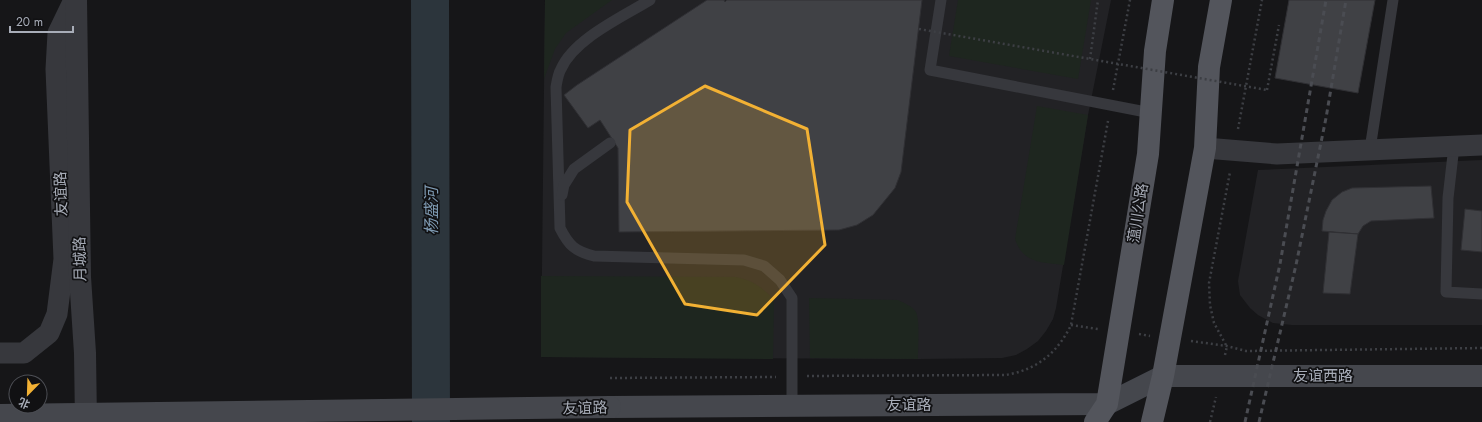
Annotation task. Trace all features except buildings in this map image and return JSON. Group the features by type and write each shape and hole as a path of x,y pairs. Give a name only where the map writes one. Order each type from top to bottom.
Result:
{"main road":[{"name":"蕰川公路","path":"1101,413 1148,154 1155,51 1163,0"},
{"path":"1152,422 1163,376 1205,148 1209,67 1221,0"},
{"name":"友谊路","path":"0,415 792,406 1101,413 1163,376"},
{"name":"友谊西路","path":"1163,376 1482,376"}],"street":[{"name":"友谊路","path":"0,353 24,353 49,332 57,314 64,259 56,69 58,33 75,0"},
{"name":"月城路","path":"75,0 80,277 85,353 86,422"},
{"path":"1205,148 1278,154 1482,144"}],"lane":[{"path":"650,0 590,36 572,52 561,69 556,87 560,228 566,242 579,252 594,256 744,260 764,266 780,280 792,298 792,406"},
{"path":"941,0 930,70 1151,113"},
{"path":"1370,149 1393,0"},
{"path":"559,205 564,185 574,169 610,143"},
{"path":"1454,146 1448,198 1446,292 1482,294"}],"path":[{"path":"1090,59 1098,0"},
{"path":"1005,375 1027,370 1042,361 1056,349 1066,336 1071,325 1130,0"},
{"path":"1234,150 1262,0"},
{"path":"918,28 1267,90 1278,25"},
{"name":"友谊西路","path":"1234,150 1209,283 1210,305 1214,323 1226,346 1246,351 1482,348"}],"highlighted area":[{"path":"705,86 807,129 825,245 757,315 685,304 627,202 630,130"}],"shaded area":[{"path":"545,0 1111,0 1088,115 1056,308 1053,319 1046,331 1038,341 1027,349 1016,355 1002,358 541,357"},
{"path":"545,0 612,0 566,33 555,49 544,79"},
{"path":"958,0 1091,0 1078,79 949,56"},
{"path":"1037,106 1088,115 1064,265 1041,262 1028,257 1018,247 1015,239"},
{"path":"1482,160 1482,325 1292,325 1273,323 1258,315 1250,308 1240,295 1238,281 1258,170"},
{"path":"541,276 736,277 747,280 761,288 774,300 773,359 541,357"},
{"path":"809,298 898,300 908,305 916,312 917,316 918,359 810,358"}],"waterway":[{"name":"杨盛河","path":"430,0 431,422"}],"railway":[{"path":"1245,422 1280,264 1326,0"},
{"path":"1259,422 1296,265 1326,118 1346,0"}]}
